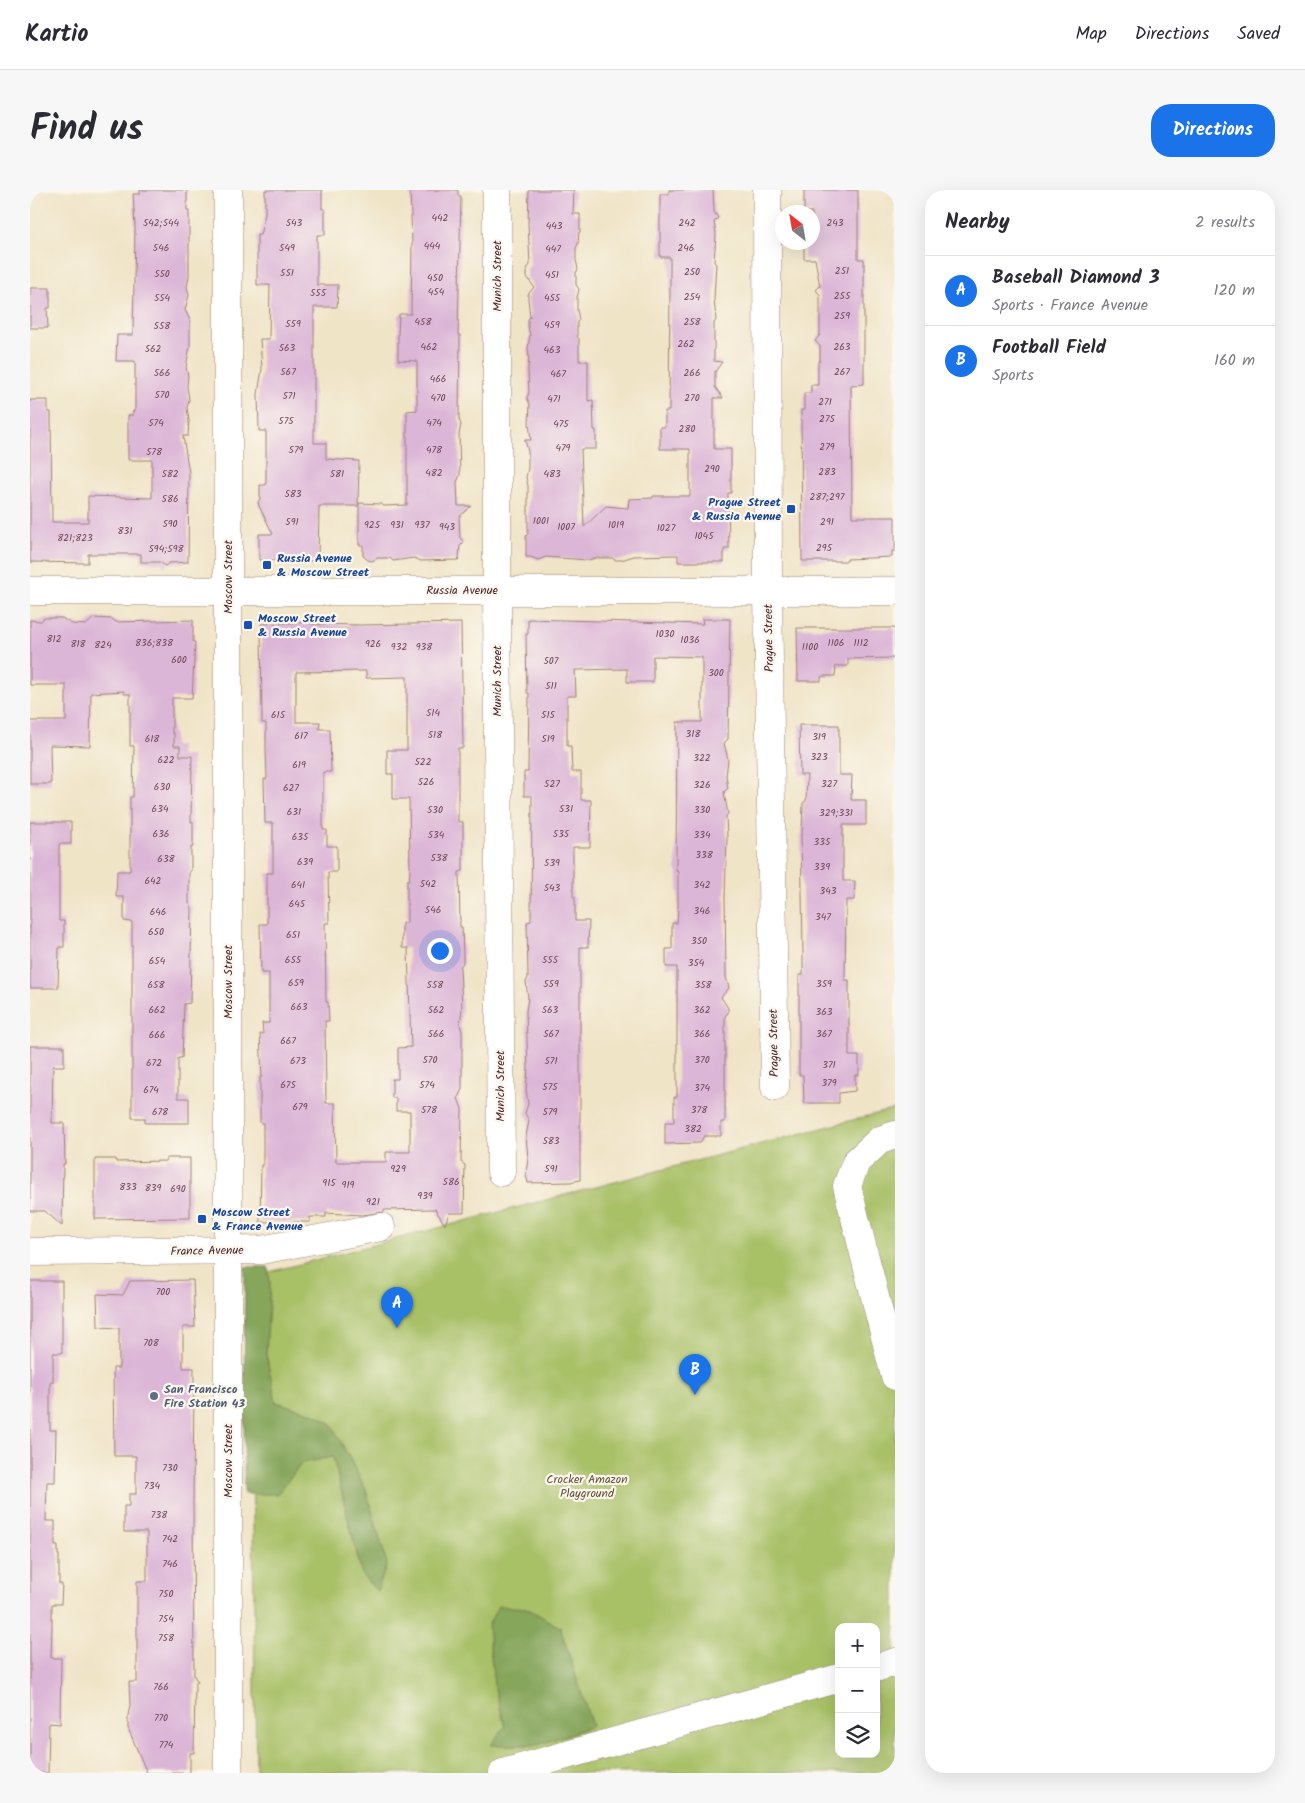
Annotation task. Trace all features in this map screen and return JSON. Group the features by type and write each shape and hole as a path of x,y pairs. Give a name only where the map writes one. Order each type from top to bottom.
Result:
{"street":[{"name":"Moscow Street","path":"228,190 228,1773"},
{"name":"Munich Street","path":"497,190 497,590 501,1172"},
{"name":"Prague Street","path":"767,190 768,590 775,1087"},
{"name":"Russia Avenue","path":"30,591 895,591"},
{"path":"895,1135 880,1140 856,1162 847,1186 895,1376"},
{"name":"France Avenue","path":"30,1252 228,1252 261,1250 381,1227"},
{"path":"880,1667 895,1662"},
{"path":"504,1773 835,1679"}],"green space":[{"name":"Crocker Amazon Playground","path":"895,1109 895,1773 256,1773 250,1277"},
{"path":"245,1267 268,1267 270,1284 266,1354 276,1402 313,1413 331,1423 366,1490 387,1564 377,1591 362,1575 333,1457 302,1463 277,1494 244,1494"},
{"path":"498,1606 526,1608 560,1627 592,1726 538,1745 491,1745 505,1726 494,1685 488,1626"}],"building":[{"path":"140,190 187,190 187,211 189,211 189,276 187,287 189,295 185,310 190,320 190,346 186,367 189,421 188,436 183,436 189,473 188,562 169,563 165,566 160,562 141,562 141,554 88,554 88,563 30,562 30,400 48,400 48,412 51,412 52,522 88,522 88,496 152,498 152,460 128,460 128,415 133,415 133,411 135,411 135,361 116,361 117,335 133,335 135,228 133,194 140,194"},
{"path":"265,190 322,190 322,209 325,209 325,235 317,235 317,285 338,285 337,307 314,307 314,443 326,443 326,459 359,461 358,506 319,506 318,561 259,560 259,534 273,534 258,502 260,499 260,485 266,485 266,431 259,431 258,394 262,369 260,339 269,339 270,285 257,285 257,235 260,235 265,214"},
{"path":"410,190 458,190 458,196 461,196 458,335 460,335 459,419 461,425 459,434 460,475 457,482 458,506 471,506 459,517 460,538 464,542 460,546 458,560 421,561 414,558 393,561 390,558 378,558 372,561 363,556 363,545 359,545 359,503 381,504 384,506 407,505 407,411 417,410 417,361 398,360 398,335 399,314 411,314 412,243"},
{"path":"529,190 574,190 573,214 580,214 580,232 576,248 578,269 576,285 579,289 577,298 579,320 577,322 577,336 579,339 579,361 588,361 588,401 593,400 594,430 596,430 596,449 581,449 584,527 606,506 628,508 629,499 653,498 653,496 690,496 690,449 660,449 660,427 665,427 665,411 669,411 670,257 660,257 660,194 669,194 669,190 713,190 714,212 718,218 714,222 716,234 714,298 716,320 714,323 714,361 722,362 715,372 715,387 723,398 714,398 714,449 731,449 731,493 728,493 729,549 724,549 724,562 678,562 678,555 634,556 621,560 612,558 588,560 546,557 538,560 526,557 526,536 528,534 528,486 526,477 528,451 525,440 531,440 529,423 530,404 527,398 529,392 528,348 530,335 528,327 528,319 530,317 528,294 534,287 527,277 527,269 530,265"},
{"path":"804,190 858,190 858,259 864,259 864,384 851,385 852,517 895,517 895,551 892,551 892,557 847,559 847,561 802,561 801,410 804,410 804,393 811,393 811,385 818,385 818,363 820,360 820,346 815,341 820,335 820,295 816,290 820,286 815,259 804,259 804,250 820,250 820,205 804,205"},
{"path":"30,288 50,288 50,308 47,308 48,328 30,328"},
{"path":"44,618 62,618 72,624 86,625 94,618 112,619 116,622 193,620 193,642 195,642 192,698 172,698 174,746 180,746 180,756 192,756 191,822 193,821 193,847 191,847 191,871 189,871 189,903 192,908 190,1003 184,1004 182,1058 178,1058 178,1098 189,1098 189,1123 145,1123 145,1118 132,1118 132,922 124,921 124,897 116,897 117,871 130,871 130,797 133,797 134,746 130,746 130,694 124,694 124,691 91,693 90,746 50,745 51,784 30,784 30,721 66,721 66,685 30,685 30,620 41,621"},
{"path":"528,619 703,624 702,619 730,619 728,739 724,743 728,760 726,776 728,788 724,792 728,814 726,816 725,896 726,977 729,988 721,997 728,1008 728,1013 725,1016 725,1122 721,1122 721,1136 704,1136 700,1143 665,1144 665,1122 674,1122 674,1097 677,1097 677,967 666,967 666,949 672,949 672,923 677,923 678,906 678,873 676,869 677,722 702,722 702,657 653,656 653,682 627,682 627,669 575,670 576,696 567,696 567,746 571,746 572,772 581,772 581,800 591,800 590,847 573,847 575,921 589,921 588,947 580,947 580,1180 571,1182 528,1183 526,1175 528,1158 526,1136 529,1121 525,1113 528,1104 526,1089 528,1069 526,1011 528,998 526,982 528,978 527,922 531,921 532,796 524,796 524,772 528,772 529,693 527,693 526,634 528,634"},
{"path":"311,622 311,624 361,625 461,623 463,748 458,748 458,822 463,822 463,871 459,872 463,963 460,967 462,1089 458,1098 462,1109 461,1162 465,1165 464,1213 449,1213 445,1225 435,1209 384,1210 384,1212 362,1215 326,1213 326,1217 310,1217 310,1222 260,1222 263,1123 260,1123 260,1077 262,1077 260,1034 263,1034 262,1023 269,1023 269,973 261,973 260,924 267,924 267,873 273,873 273,823 265,823 264,779 267,779 266,723 262,723 261,624","holes":["366,671 366,678 407,677 407,750 387,750 387,774 393,774 393,799 409,799 410,872 409,880 407,880 407,923 402,923 402,948 408,948 411,1047 398,1048 398,1079 392,1079 392,1098 396,1098 396,1111 410,1111 410,1152 386,1152 386,1162 336,1162 335,1103 326,1103 325,1021 329,1021 328,1002 326,1002 325,923 329,923 328,872 337,872 337,846 327,846 327,830 323,830 323,772 331,772 330,729 319,729 320,722 296,722 296,672"]},
{"path":"797,628 895,628 895,658 848,659 848,666 836,666 835,676 823,676 821,681 798,681"},
{"path":"799,725 839,725 839,775 852,775 851,800 866,800 866,825 843,825 843,881 855,881 854,900 846,900 845,980 849,980 849,1056 859,1056 859,1075 855,1075 855,1091 839,1093 839,1103 804,1103 803,1075 799,1075 799,975 803,975 801,834 803,803 806,801 807,775 800,775"},
{"path":"30,822 71,822 71,844 59,844 59,921 64,921 64,947 59,947 58,988 30,988"},
{"path":"30,1046 64,1046 64,1066 53,1066 52,1123 64,1123 65,1164 63,1164 62,1226 45,1211 30,1211"},
{"path":"166,1158 190,1158 190,1218 95,1219 95,1159 116,1159 116,1162 166,1161"},
{"path":"193,1280 195,1327 183,1327 183,1368 194,1368 194,1676 198,1682 195,1684 194,1753 190,1753 190,1773 147,1773 128,1728 128,1716 130,1705 129,1682 137,1682 137,1581 147,1581 147,1532 124,1532 124,1506 129,1506 129,1494 136,1494 136,1456 114,1456 113,1368 119,1368 119,1328 98,1327 97,1294 123,1295 130,1281"},
{"path":"30,1281 62,1281 62,1353 53,1353 53,1382 50,1382 50,1430 56,1430 55,1482 47,1482 46,1521 55,1521 55,1546 58,1546 59,1555 59,1584 62,1584 61,1604 52,1604 51,1658 61,1658 60,1724 49,1723 48,1773 30,1773"}],"place":[{"name":"Prague Street & Russia Avenue","path":"791,509"},
{"name":"Russia Avenue & Moscow Street","path":"267,565"},
{"name":"Moscow Street & Russia Avenue","path":"248,625"},
{"name":"Moscow Street & France Avenue","path":"202,1219"},
{"name":"Baseball Diamond 3","path":"397,1328"},
{"name":"Football Field","path":"695,1395"},
{"name":"San Francisco Fire Station 43","path":"154,1396"}]}
